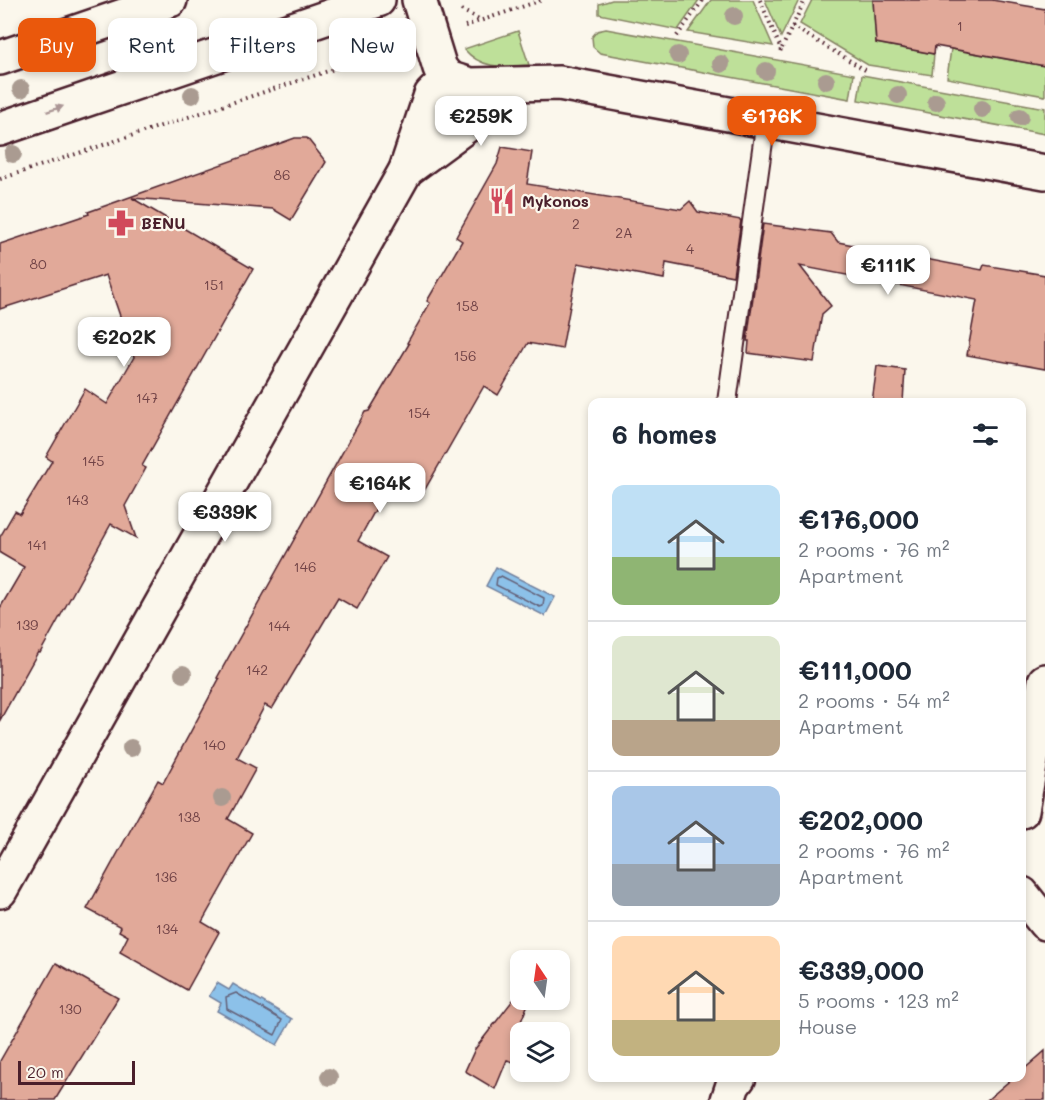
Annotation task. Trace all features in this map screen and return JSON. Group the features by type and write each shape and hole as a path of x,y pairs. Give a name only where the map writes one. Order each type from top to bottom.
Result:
{"street":[{"path":"0,58 170,0"},
{"path":"0,129 378,0"},
{"path":"419,0 440,68 448,78 470,85 559,83 1045,172"},
{"path":"0,891 406,170 430,95 448,78"},
{"path":"406,170 496,104 502,85"},
{"path":"1026,788 1045,681"},
{"path":"1026,899 1045,922"},
{"path":"728,1100 735,1082"}],"lane":[{"path":"728,398 766,120"}],"path":[{"path":"0,179 542,0"},
{"path":"677,36 702,0"},
{"path":"760,0 781,49"},
{"path":"779,55 805,0"},
{"path":"792,26 867,71"}],"green space":[{"path":"612,0 699,0 678,30 599,14 599,4"},
{"path":"711,0 753,0 773,46 688,32"},
{"path":"765,0 799,0 781,37"},
{"path":"812,0 873,0 876,43 934,54 932,75 868,65 800,24"},
{"path":"606,29 854,74 850,99 600,53 593,47 592,37 597,31"},
{"path":"518,31 529,65 494,66 478,61 464,49"},
{"path":"951,49 1045,66 1045,96 947,78"},
{"path":"862,75 1045,108 1045,134 858,100"}],"water":[{"path":"496,567 555,597 545,616 486,586"},
{"path":"217,983 229,990 233,984 292,1019 277,1045 217,1011 221,1003 209,996"}],"building":[{"path":"873,0 992,0 1045,9 1045,66 935,46 934,54 876,43"},
{"path":"295,138 307,138 326,162 291,220 273,209 132,198 253,269 142,466 146,468 125,506 136,538 111,524 0,720 0,608 24,567 0,553 0,537 15,511 20,514 52,461 46,457 85,389 107,404 134,357 106,275 0,309 0,244 89,214 88,212"},
{"path":"502,147 532,152 527,184 681,209 690,201 698,212 741,220 733,276 666,263 664,279 578,263 562,349 528,343 498,395 484,386 424,491 393,478 358,541 387,557 357,609 338,598 272,709 265,705 237,758 256,768 228,819 252,833 202,922 219,932 187,990 120,952 128,936 119,931 121,927 87,909 158,780 163,783 219,679 217,678 365,412 369,411 409,344 407,343 430,303 427,301 462,241 456,237 497,164"},
{"path":"763,224 831,233 838,242 982,270 984,265 1045,275 1045,369 967,355 977,300 800,266 831,306 822,314 814,362 748,353 749,341 747,341"},
{"path":"877,366 905,370 903,398 873,398"},
{"path":"56,963 118,998 55,1100 0,1100 0,1061"},
{"path":"510,1004 510,1010 526,1010 521,1022 510,1022 510,1061 507,1060 495,1089 465,1071 475,1049"},
{"path":"1045,1051 1045,1100 987,1100 1008,1082 1026,1082 1026,1068"}],"place":[{"name":"Mykonos","path":"502,201"},
{"name":"BENU","path":"121,223"}]}
